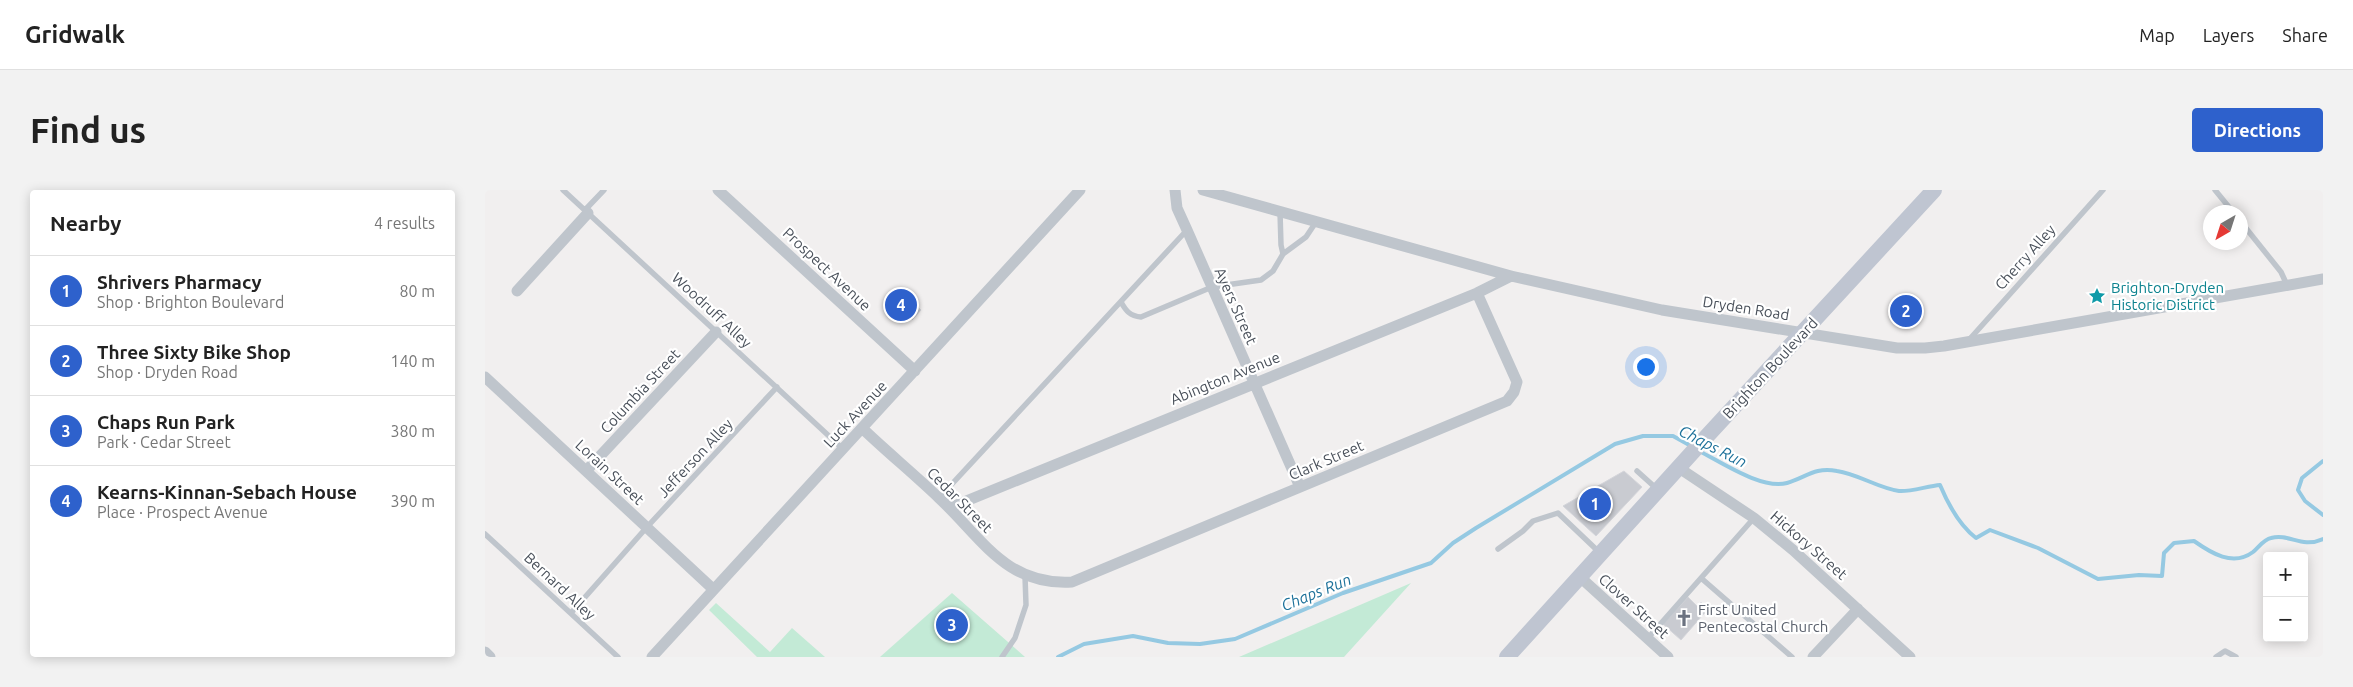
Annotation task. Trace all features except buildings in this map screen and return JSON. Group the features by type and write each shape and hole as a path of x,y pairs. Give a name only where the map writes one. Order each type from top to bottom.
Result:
{"street":[{"name":"Prospect Avenue","path":"718,190 915,371"},
{"name":"Luck Avenue","path":"652,657 1079,190"},
{"name":"Ayers Street","path":"1175,190 1177,208 1300,486"},
{"name":"Dryden Road","path":"1203,190 1511,276 1662,310 1897,348 1925,348 1967,342 2323,279"},
{"name":"Brighton Boulevard","path":"1507,657 1707,435 1934,190"},
{"path":"517,291 587,212"},
{"name":"Abington Avenue","path":"949,508 1254,382 1477,293 1511,276"},
{"name":"Clark Street","path":"1044,581 1073,582 1084,579 1123,559 1507,401 1514,392 1517,382 1477,293"},
{"name":"Columbia Street","path":"586,471 716,332"},
{"name":"Lorain Street","path":"485,377 713,589"},
{"name":"Cedar Street","path":"862,428 939,498 980,542 1002,562 1025,576 1044,581"},
{"name":"Hickory Street","path":"1683,462 1754,518 1910,657"},
{"name":"Clover Street","path":"1580,577 1668,657"},
{"path":"1813,657 1858,609"},
{"path":"485,652 490,657"}],"lane":[{"name":"Woodruff Alley","path":"563,190 843,448"},
{"path":"587,212 603,190"},
{"name":"Cherry Alley","path":"1967,342 2103,190"},
{"path":"2215,190 2227,205"},
{"path":"1280,211 1283,254"},
{"path":"1121,302 1126,311 1133,316 1141,317 1212,287 1261,280 1273,271 1283,254 1306,237 1316,222"},
{"path":"939,498 1187,230"},
{"path":"2248,231 2281,272 2287,285"},
{"name":"Jefferson Alley","path":"571,613 647,527 777,387"},
{"path":"1637,471 1659,490"},
{"path":"1499,549 1533,521 1557,514 1601,554"},
{"path":"1648,638 1754,518"},
{"name":"Bernard Alley","path":"485,534 619,657"},
{"path":"1003,657 1015,638 1026,605 1025,576"},
{"path":"1701,578 1792,657"},
{"path":"2216,657 2225,651 2236,657"}],"green space":[{"path":"1411,583 1344,657 1239,657"},
{"path":"952,593 1025,657 880,657"},
{"path":"716,603 770,652 792,628 825,657 757,657 709,610"}],"waterway":[{"name":"Chaps Run","path":"1058,657 1084,644 1133,636 1168,643 1200,644 1235,639 1343,593 1431,563 1453,543 1476,528 1615,444 1643,436 1673,436 1691,446"},
{"name":"Chaps Run","path":"1699,451 1742,474 1754,479 1777,484 1787,483 1816,471 1829,470 1853,475 1899,491 1940,485 1955,514 1964,527 1976,538 1990,530 2038,548 2098,579 2139,575 2162,576 2164,553 2174,543 2194,541 2222,557 2238,558 2253,552 2271,538 2284,537 2302,542 2315,542 2323,539"},
{"name":"Chaps Run","path":"2323,461 2302,478 2298,490 2305,501 2323,515"}],"place":[{"name":"Brighton-Dryden Historic District","path":"2097,296"},
{"name":"Kearns-Kinnan-Sebach House","path":"901,305"},
{"name":"Three Sixty Bike Shop","path":"1906,311"},
{"name":"Shrivers Pharmacy","path":"1595,504"},
{"name":"First United Pentecostal Church","path":"1684,618"},
{"name":"Chaps Run Park","path":"952,625"}]}
